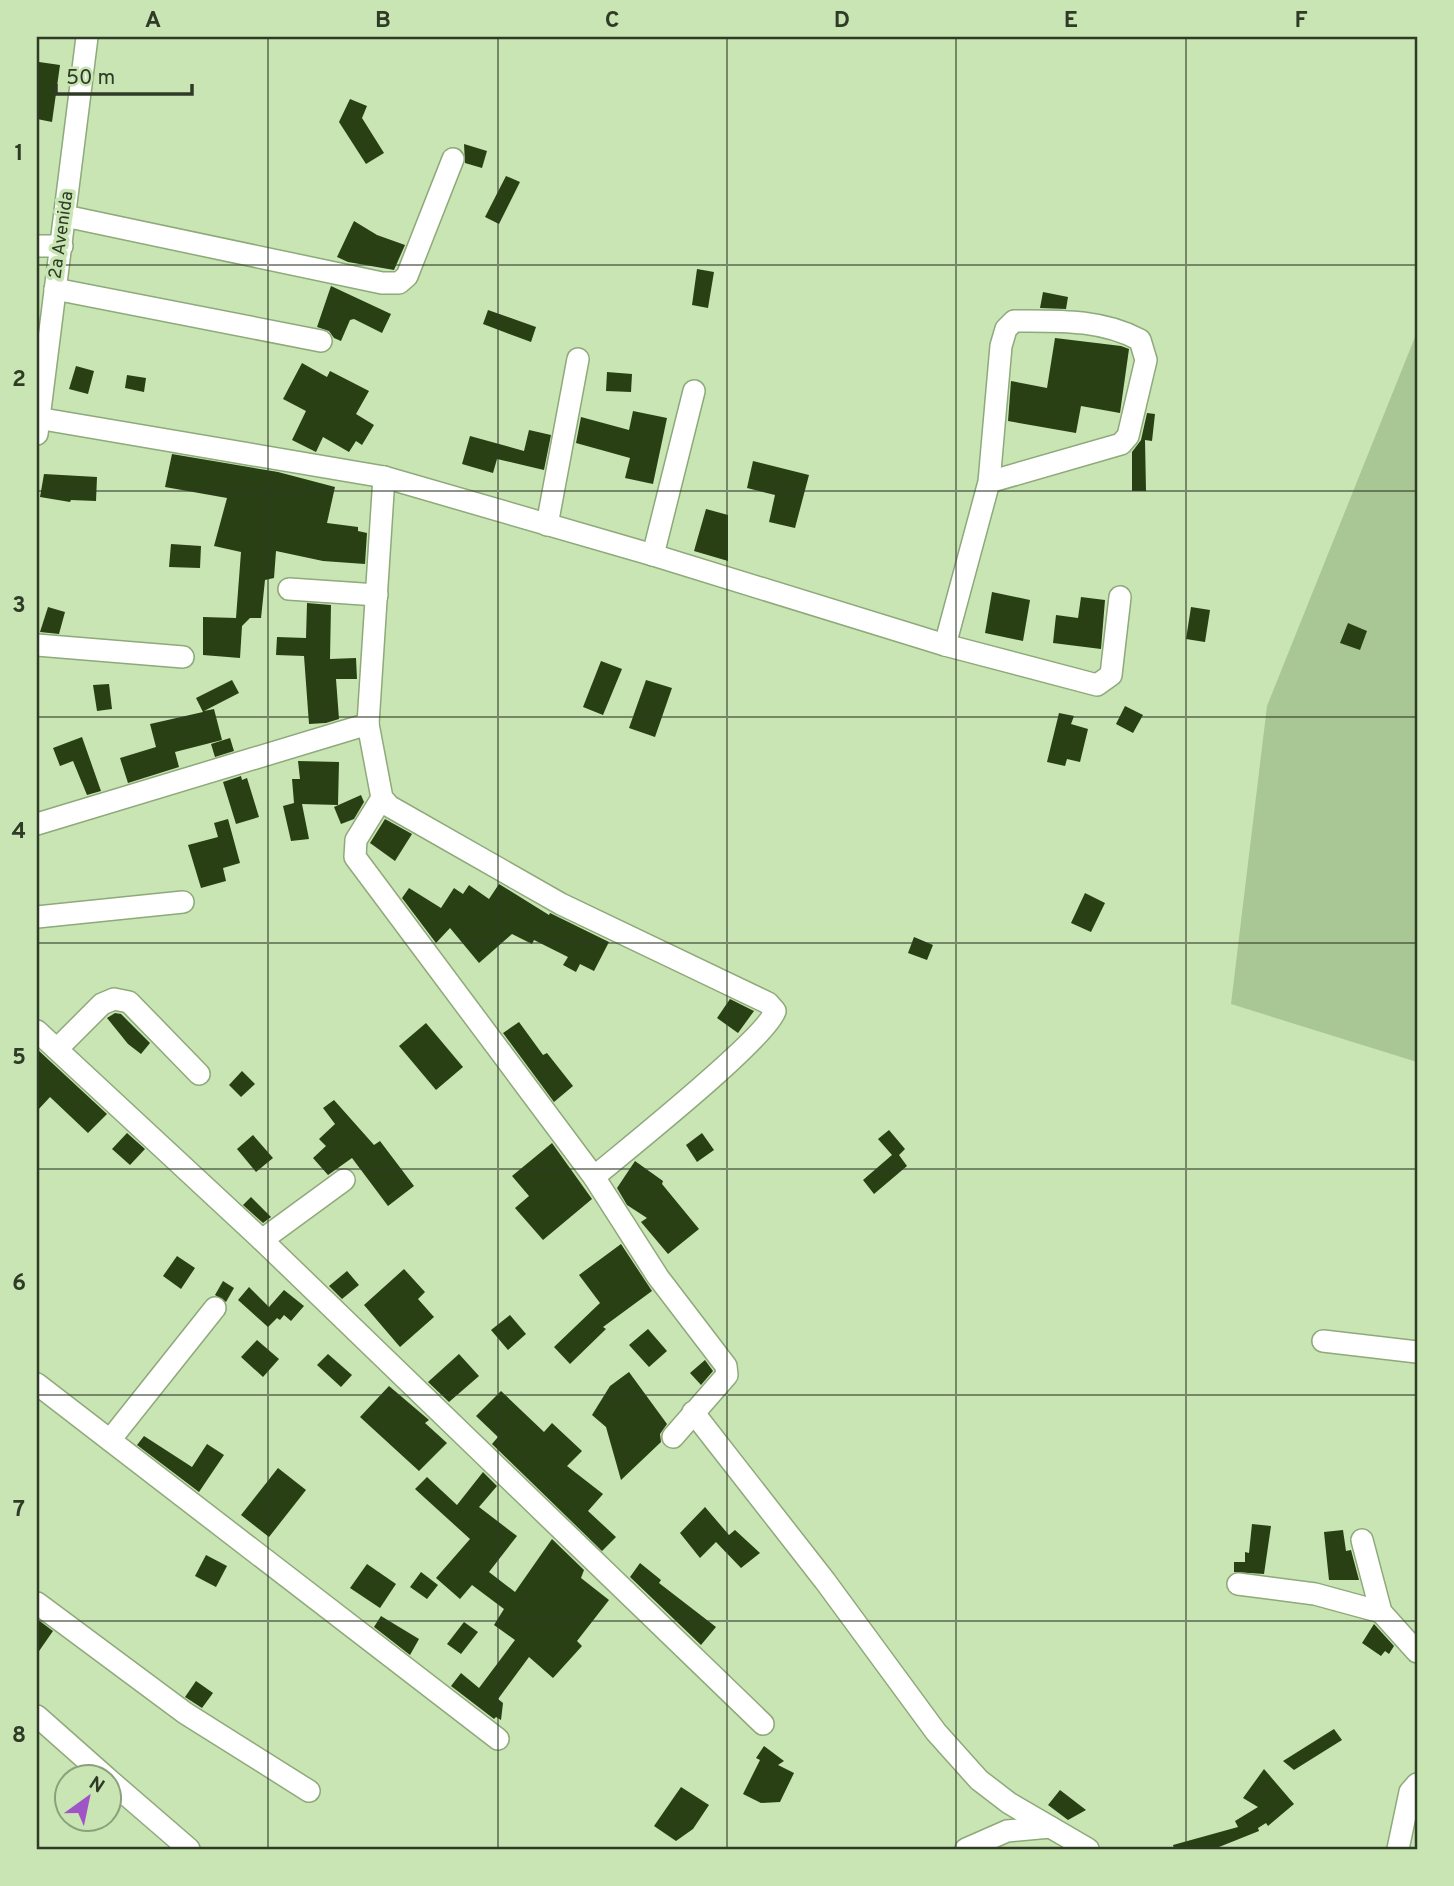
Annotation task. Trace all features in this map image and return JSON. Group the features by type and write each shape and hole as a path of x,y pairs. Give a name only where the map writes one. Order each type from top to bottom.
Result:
{"street":[{"name":"2a Avenida","path":"38,423 87,37"},
{"path":"65,216 382,283 399,283 407,276 453,159"},
{"path":"37,246 62,246"},
{"path":"55,289 321,341"},
{"path":"945,645 989,482 1001,346 1006,329 1014,321 1079,322 1121,330 1140,340 1146,360 1128,436 1121,444 989,482"},
{"path":"547,525 578,359"},
{"path":"653,555 694,391"},
{"path":"38,423 384,477 653,555 945,645 1097,685 1111,675 1120,597"},
{"path":"384,477 368,724 382,798 389,806 561,904 768,1003 775,1011 772,1021 747,1045 594,1177"},
{"path":"289,589 377,595"},
{"path":"37,645 183,657"},
{"path":"37,824 368,724"},
{"path":"382,798 356,841 355,857 594,1177 658,1277 726,1366 727,1376 673,1437"},
{"path":"37,917 183,902"},
{"path":"57,1049 102,1004 114,999 129,1002 199,1074"},
{"path":"37,1031 262,1241 764,1724"},
{"path":"262,1241 344,1180"},
{"path":"110,1440 215,1308"},
{"path":"1323,1341 1417,1352"},
{"path":"37,1384 498,1739"},
{"path":"693,1412 825,1581 936,1732 979,1780 1009,1803 1087,1849"},
{"path":"1362,1540 1381,1612 1417,1652"},
{"path":"1238,1584 1315,1594 1381,1612"},
{"path":"37,1603 185,1713 309,1791"},
{"path":"37,1716 92,1764"},
{"path":"1398,1849 1410,1792 1417,1784"},
{"path":"122,1790 189,1849"},
{"path":"966,1849 1006,1831 1049,1827"}],"green space":[{"path":"1417,332 1417,1062 1231,1004 1267,706"}],"building":[{"path":"39,62 60,65 52,122 37,119"},
{"path":"350,99 367,106 362,118 384,153 366,164 339,122"},
{"path":"464,144 487,151 482,168 465,163"},
{"path":"506,176 520,182 499,224 485,217"},
{"path":"354,221 377,235 405,245 394,270 348,262 337,257"},
{"path":"697,269 714,272 708,308 692,305"},
{"path":"331,286 391,314 382,333 354,319 350,320 341,341 334,338 329,331 317,327"},
{"path":"1043,292 1068,297 1066,309 1040,308"},
{"path":"488,310 536,327 531,342 483,324"},
{"path":"1055,338 1129,349 1120,413 1081,406 1076,433 1008,421 1011,381 1047,388"},
{"path":"302,363 327,377 330,371 369,391 356,414 374,425 362,445 356,441 349,452 323,437 316,452 292,440 306,411 283,399"},
{"path":"76,366 94,371 88,394 69,389"},
{"path":"607,372 632,374 631,392 606,391"},
{"path":"127,375 146,378 144,392 125,388"},
{"path":"633,411 667,418 653,484 625,478 630,458 576,443 581,417 629,430"},
{"path":"1147,413 1155,414 1152,441 1145,440 1146,491 1132,491 1132,452 1141,440"},
{"path":"529,430 551,435 544,470 497,459 493,473 462,464 470,436 524,451"},
{"path":"172,454 278,472 335,487 327,523 358,527 358,531 367,533 365,564 323,561 276,551 274,578 265,580 261,618 250,618 242,626 240,658 203,655 203,617 236,618 241,552 214,546 227,498 165,487"},
{"path":"753,461 809,475 795,528 769,522 775,495 747,488"},
{"path":"44,474 97,477 96,501 70,502 40,497"},
{"path":"706,509 728,515 728,561 694,551"},
{"path":"171,544 201,546 200,568 169,567"},
{"path":"992,592 1030,600 1023,641 985,633"},
{"path":"1081,597 1105,600 1101,649 1053,643 1056,615 1078,618"},
{"path":"307,603 331,605 330,659 356,658 357,679 336,679 339,719 326,723 309,724 304,656 276,655 277,637 306,638"},
{"path":"48,607 65,612 59,634 40,632"},
{"path":"1191,607 1210,610 1205,642 1186,639"},
{"path":"1348,623 1367,631 1360,650 1340,643"},
{"path":"601,661 622,669 603,715 583,707"},
{"path":"232,680 239,693 204,711 214,709 222,740 175,752 179,767 128,783 120,758 156,747 150,724 203,712 196,698"},
{"path":"646,680 672,688 655,737 629,728"},
{"path":"109,684 112,709 97,711 93,685"},
{"path":"1125,706 1143,715 1133,733 1116,724"},
{"path":"1059,713 1074,716 1071,724 1088,729 1080,762 1067,759 1065,766 1047,762"},
{"path":"82,737 101,791 87,795 73,761 60,766 53,748"},
{"path":"230,738 234,751 215,757 211,744"},
{"path":"298,761 339,762 338,805 302,804 309,839 291,841 283,806 294,803 292,779 300,779"},
{"path":"241,776 242,780 247,778 259,817 236,824 223,782"},
{"path":"361,795 364,802 354,819 341,824 334,807"},
{"path":"228,819 240,863 223,868 226,881 201,888 188,845 218,837 214,823"},
{"path":"385,819 412,834 395,861 370,843"},
{"path":"499,884 549,915 550,913 609,942 594,971 580,964 576,972 563,965 568,957 534,940 532,944 512,934 479,963 450,928 436,943 402,898 409,888 441,908 454,888 463,894 469,885 489,899"},
{"path":"1085,893 1105,903 1091,932 1071,923"},
{"path":"914,937 933,945 927,960 908,953"},
{"path":"730,999 754,1011 738,1033 717,1018"},
{"path":"115,1013 121,1014 150,1043 141,1054 128,1044 107,1018"},
{"path":"519,1022 543,1055 547,1053 573,1086 554,1102 503,1033"},
{"path":"426,1023 463,1067 436,1090 399,1046"},
{"path":"37,1049 107,1114 88,1133 50,1097 37,1111"},
{"path":"242,1071 255,1084 241,1097 229,1085"},
{"path":"334,1100 374,1145 380,1141 414,1186 388,1206 352,1158 328,1175 313,1158 326,1146 319,1139 335,1124 323,1108"},
{"path":"889,1130 905,1149 899,1155 907,1166 874,1194 863,1180 892,1155 878,1139"},
{"path":"127,1133 145,1149 130,1165 112,1149"},
{"path":"702,1133 714,1150 697,1162 686,1145"},
{"path":"253,1135 273,1158 256,1172 237,1149"},
{"path":"552,1143 592,1199 543,1240 515,1208 529,1196 512,1176"},
{"path":"635,1161 663,1181 662,1184 699,1229 668,1254 641,1222 647,1218 627,1205 617,1188"},
{"path":"251,1197 271,1217 263,1223 243,1205"},
{"path":"621,1244 652,1291 603,1327 606,1329 570,1364 554,1347 600,1303 579,1275"},
{"path":"177,1256 195,1268 181,1289 163,1276"},
{"path":"404,1269 425,1292 418,1299 434,1317 400,1347 364,1305"},
{"path":"347,1271 359,1285 342,1299 329,1286"},
{"path":"223,1281 234,1288 226,1302 215,1295"},
{"path":"249,1287 269,1307 284,1290 304,1306 291,1321 284,1315 268,1327 238,1300"},
{"path":"510,1315 526,1334 508,1350 491,1330"},
{"path":"648,1329 667,1351 649,1367 629,1345"},
{"path":"257,1340 279,1359 263,1377 241,1357"},
{"path":"328,1354 352,1375 341,1387 317,1365"},
{"path":"459,1354 479,1376 449,1402 428,1382"},
{"path":"705,1360 713,1371 701,1385 690,1373"},
{"path":"629,1372 667,1424 660,1434 661,1442 621,1480 606,1427 592,1415 610,1386"},
{"path":"389,1386 429,1420 425,1423 447,1443 419,1471 360,1417"},
{"path":"501,1391 544,1432 552,1423 582,1451 567,1466 603,1494 588,1511 616,1537 602,1551 492,1444 498,1437 476,1416"},
{"path":"144,1436 192,1467 207,1444 224,1455 199,1492 137,1445"},
{"path":"278,1468 306,1490 269,1537 241,1515"},
{"path":"483,1472 497,1486 479,1507 517,1536 489,1572 515,1592 552,1539 584,1570 581,1578 609,1600 577,1641 582,1646 553,1678 529,1657 498,1699 503,1703 501,1720 496,1717 494,1719 451,1686 461,1673 479,1688 515,1640 494,1625 504,1609 472,1585 460,1599 436,1578 470,1539 415,1489 427,1477 457,1505"},
{"path":"705,1507 729,1535 735,1530 760,1553 741,1568 716,1542 700,1558 680,1533"},
{"path":"1252,1524 1271,1526 1264,1574 1234,1572 1234,1562 1245,1562 1245,1552 1249,1553"},
{"path":"1343,1530 1346,1551 1351,1550 1359,1580 1329,1580 1324,1532"},
{"path":"206,1555 227,1566 216,1587 195,1576"},
{"path":"640,1563 661,1580 659,1583 716,1627 701,1645 630,1577"},
{"path":"367,1564 396,1584 380,1608 350,1588"},
{"path":"421,1572 438,1585 427,1599 410,1587"},
{"path":"381,1616 419,1639 410,1655 374,1627"},
{"path":"37,1619 53,1631 37,1654"},
{"path":"464,1622 478,1632 461,1654 447,1644"},
{"path":"1374,1624 1394,1646 1389,1654 1385,1651 1381,1656 1362,1643"},
{"path":"196,1681 213,1693 202,1708 185,1697"},
{"path":"1334,1729 1342,1740 1294,1770 1283,1761"},
{"path":"764,1746 784,1761 778,1765 794,1773 780,1802 761,1803 743,1794 760,1760 756,1758"},
{"path":"1264,1769 1294,1804 1268,1826 1266,1823 1258,1828 1259,1831 1214,1849 1174,1849 1173,1845 1238,1827 1235,1821 1258,1807 1243,1798"},
{"path":"681,1787 709,1805 693,1829 676,1841 654,1826"},
{"path":"1060,1790 1086,1810 1068,1820 1048,1805"}]}
